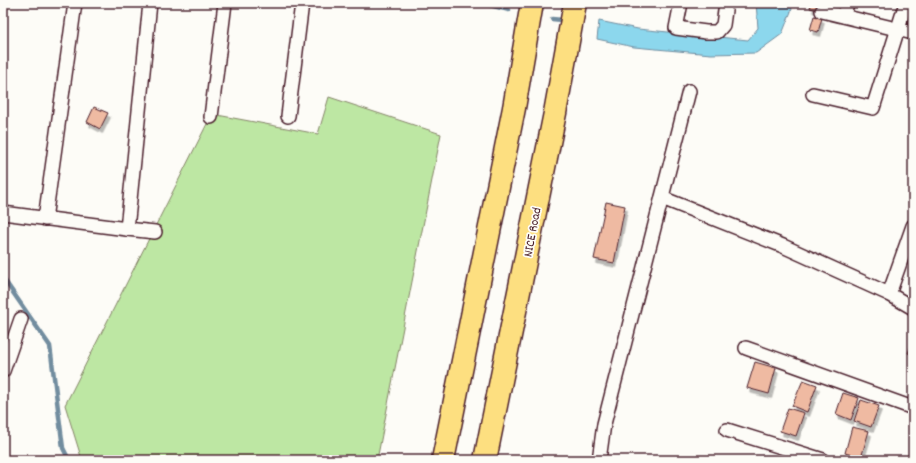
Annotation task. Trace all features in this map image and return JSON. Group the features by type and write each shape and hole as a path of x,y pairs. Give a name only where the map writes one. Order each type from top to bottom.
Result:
{"highway":[{"path":"443,460 514,108 532,3"},
{"name":"NICE Road","path":"485,460 555,113 575,3"}],"street":[{"path":"45,219 75,3"},
{"path":"127,229 150,3"},
{"path":"211,117 225,3"},
{"path":"288,116 302,3"},
{"path":"680,3 676,28 717,32 723,25 726,3"},
{"path":"844,16 847,3"},
{"path":"813,94 873,108 906,3"},
{"path":"822,11 913,33"},
{"path":"599,460 604,424 689,91"},
{"path":"662,198 783,246 889,294 913,308"},
{"path":"3,213 154,232"},
{"path":"889,294 913,226"},
{"path":"3,371 21,320"},
{"path":"746,348 913,408"},
{"path":"727,430 823,460"}],"green space":[{"path":"329,97 441,134 377,460 82,460 65,405 212,114 318,134"}],"water":[{"path":"756,3 789,3 792,9 782,34 756,53 711,54 634,47 597,39 599,21 638,29 748,40 758,28"}],"building":[{"path":"811,3 824,5 822,11 810,8"},
{"path":"814,16 822,18 818,32 810,30"},
{"path":"94,107 108,113 100,129 87,122"},
{"path":"606,202 625,206 614,263 594,259"},
{"path":"913,341 913,355 908,353"},
{"path":"755,362 776,368 769,394 747,388"},
{"path":"803,380 817,385 807,412 792,406"},
{"path":"843,393 859,398 851,420 836,414"},
{"path":"861,400 879,406 871,427 854,421"},
{"path":"788,408 804,413 796,436 780,431"},
{"path":"852,427 869,431 861,458 845,453"}],"waterway":[{"path":"482,3 509,10"},
{"path":"552,19 562,20"},
{"path":"3,278 50,346 63,448 69,460"}]}
